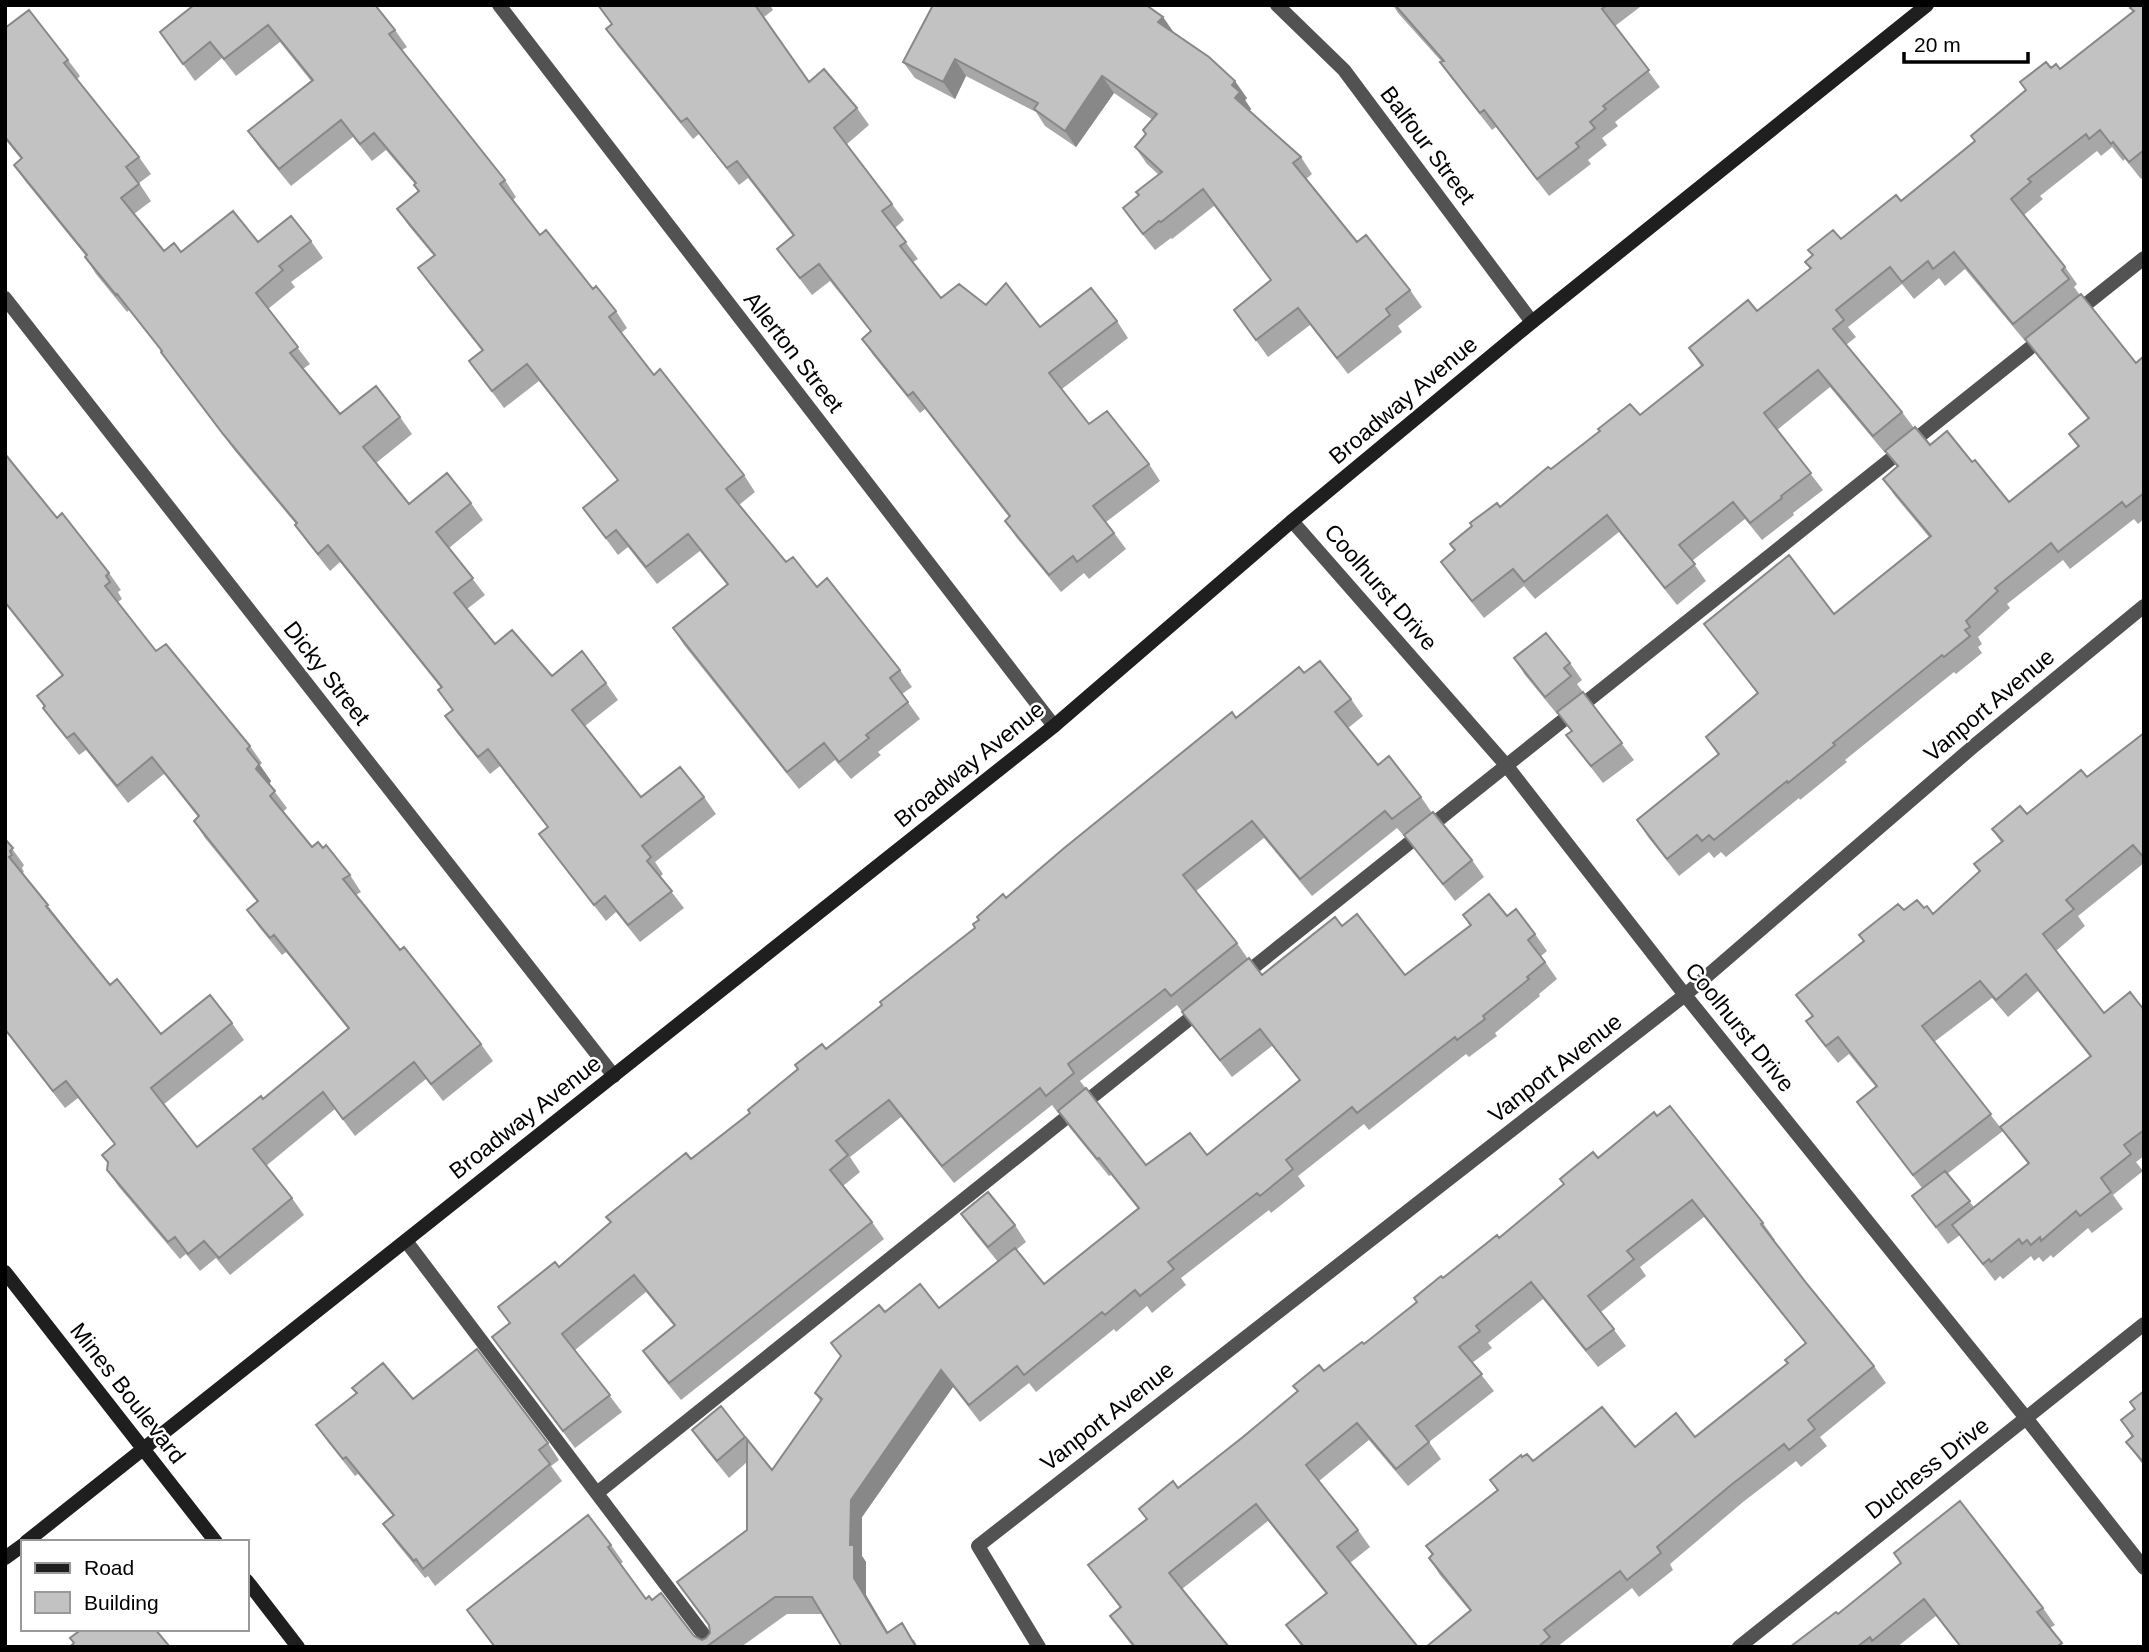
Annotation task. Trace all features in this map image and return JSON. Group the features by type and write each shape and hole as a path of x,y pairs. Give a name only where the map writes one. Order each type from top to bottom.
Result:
{"street":[{"name":"Allerton Street","path":"499,5 1054,726"},
{"name":"Balfour Street","path":"1277,5 1344,70 1532,322"},
{"name":"Broadway Avenue","path":"28,1540 1054,726 1292,521 1532,322 1927,5"},
{"path":"597,1493 2144,258"},
{"name":"Dicky Street","path":"5,298 614,1076"},
{"name":"Coolhurst Drive","path":"1292,521 1506,765 1685,995 2144,1568"},
{"name":"Vanport Avenue","path":"1039,1647 978,1546 1685,995 1975,746 2144,606"},
{"path":"406,1241 713,1647"},
{"name":"Mines Boulevard","path":"5,1272 214,1540"},
{"name":"Duchess Drive","path":"1739,1647 2144,1324"},
{"name":"Broadway Avenue","path":"5,1558 21,1545"},
{"path":"248,1582 298,1647"}],"building":[{"path":"194,5 375,5 395,30 389,34 505,180 500,184 540,235 546,230 593,289 596,286 616,311 609,317 654,375 660,369 744,475 726,489 786,562 793,557 817,587 827,578 900,670 890,678 908,702 866,735 869,738 839,762 824,743 787,772 673,628 728,584 688,534 646,567 616,530 606,538 583,508 618,480 527,364 492,391 469,361 483,350 418,268 435,255 397,209 419,191 414,185 416,183 374,133 360,144 341,120 279,169 248,131 313,80 268,25 224,59 210,42 183,64 160,32"},
{"path":"598,5 755,5 809,82 824,69 857,108 834,128 892,204 882,211 906,242 900,246 941,298 959,284 986,305 1006,283 1040,327 1091,288 1117,321 1049,373 1089,424 1107,411 1149,464 1093,506 1114,533 1077,562 1073,556 1049,575 1005,521 1010,516 913,392 908,396 862,339 871,331 819,264 800,278 777,249 794,235 737,161 727,168 687,118 681,122 606,29 612,24"},
{"path":"933,5 1146,5 1163,17 1158,22 1209,57 1235,81 1232,85 1240,92 1235,98 1301,157 1293,163 1357,242 1366,235 1410,290 1386,309 1390,315 1337,358 1298,308 1256,340 1234,310 1271,280 1203,189 1143,234 1123,208 1139,195 1136,192 1162,172 1135,147 1146,134 1143,130 1157,114 1102,76 1065,131 1034,109 1038,103 955,59 943,82 903,62"},
{"path":"1395,5 1607,5 1602,9 1649,70 1603,106 1606,109 1590,122 1595,128 1576,143 1579,147 1537,179 1484,110 1480,113 1440,62 1444,61"},
{"path":"2133,5 2144,5 2144,150 2129,162 2100,130 2089,139 2086,134 2028,179 2031,182 2011,199 2065,267 2062,270 2069,279 2013,324 1954,252 1933,269 1928,261 1902,282 1890,267 1836,310 1844,320 1833,329 1902,412 1873,436 1818,370 1764,413 1811,473 1750,523 1733,502 1679,545 1695,564 1665,588 1607,515 1524,582 1513,569 1472,601 1441,562 1455,550 1450,544 1472,526 1470,523 1497,503 1500,507 1548,467 1551,469 1600,431 1598,429 1630,404 1640,415 1703,365 1689,348 1748,300 1757,311 1811,268 1805,262 1813,255 1808,250 1833,230 1841,239 1896,195 1901,201 1975,141 1971,136 2026,90 2020,82 2046,62 2051,68 2056,64 2060,69 2134,11 2130,8"},
{"path":"29,10 68,60 64,63 139,157 126,167 139,184 121,198 164,251 174,243 181,252 233,211 258,242 291,216 311,241 279,266 283,270 256,293 298,347 290,353 340,414 376,386 400,417 363,447 409,504 447,473 471,503 436,532 473,578 454,593 495,644 512,630 552,676 582,651 606,683 572,710 641,797 680,767 704,797 642,846 651,857 647,861 672,891 628,925 605,896 594,905 539,834 548,827 488,749 478,757 445,716 453,710 438,690 442,687 328,545 318,554 295,525 297,523 223,434 162,351 14,165 22,158 5,137 5,28"},
{"path":"2081,294 2136,363 2144,356 2144,493 2126,507 2122,502 2058,552 2051,543 1995,588 1998,591 1966,621 1970,627 1965,630 1970,636 1944,657 1942,655 1833,743 1835,745 1714,840 1709,835 1702,841 1697,835 1667,859 1637,820 1719,754 1706,737 1758,693 1704,624 1789,555 1834,614 1931,536 1883,479 1898,466 1885,451 1915,427 1930,445 1947,431 2009,502 2079,446 2069,434 2089,418 2025,339"},
{"path":"5,454 57,518 62,513 109,573 106,576 110,582 105,586 156,651 166,644 250,746 247,749 259,764 256,769 275,791 270,796 312,847 318,842 323,848 326,845 350,875 343,879 400,950 404,947 481,1044 431,1084 414,1062 343,1119 323,1092 253,1149 292,1198 219,1258 204,1241 188,1254 175,1237 168,1242 107,1170 108,1162 102,1155 115,1144 66,1081 53,1091 5,1029 5,839 13,848 9,857 48,905 46,906 110,985 117,979 161,1034 210,995 232,1023 151,1088 197,1147 261,1096 263,1099 349,1028 274,935 270,938 247,910 258,901 194,821 199,816 152,757 117,786 74,733 67,738 43,708 45,706 37,696 63,675 5,602"},
{"path":"1546,633 1570,663 1564,668 1571,676 1545,697 1514,658"},
{"path":"1320,661 1351,699 1335,712 1378,765 1389,756 1421,797 1392,819 1385,811 1300,879 1252,821 1183,875 1237,943 1171,996 1165,989 1068,1064 1074,1073 1046,1096 1040,1088 942,1166 889,1100 836,1141 848,1155 830,1170 872,1222 669,1383 643,1351 675,1325 634,1275 562,1334 610,1395 563,1431 492,1337 510,1323 498,1307 555,1262 559,1267 611,1222 606,1217 686,1153 691,1159 750,1113 748,1110 798,1069 795,1065 822,1044 826,1049 882,1005 880,1002 975,928 973,924 979,920 977,917 1003,894 1006,898 1232,712 1236,718 1299,667 1304,673"},
{"path":"1583,692 1622,743 1591,766 1566,735 1572,731 1557,712"},
{"path":"2144,733 2144,858 2133,845 2066,900 2074,909 2043,934 2104,1013 2130,992 2144,1010 2144,1130 2124,1145 2131,1154 2101,1178 2111,1192 2080,1216 2076,1211 2041,1241 2040,1237 2031,1245 2027,1240 2022,1244 2019,1239 1991,1262 1989,1259 1983,1264 1952,1225 2029,1163 2000,1127 2091,1056 2026,974 1996,1000 1980,981 1922,1026 1991,1114 1913,1175 1857,1102 1877,1086 1838,1037 1826,1046 1806,1021 1813,1016 1796,995 1864,941 1859,935 1898,904 1904,910 1917,900 1933,914 1980,871 1974,864 2003,841 1992,829 2020,806 2027,814 2081,770 2087,777"},
{"path":"1433,812 1472,860 1443,884 1404,835"},
{"path":"1489,894 1507,916 1516,909 1535,934 1528,940 1545,962 1527,977 1529,979 1483,1016 1485,1019 1457,1040 1455,1037 1357,1113 1352,1107 1286,1160 1293,1169 1260,1196 1257,1193 1168,1262 1174,1269 1140,1296 1135,1290 1105,1315 1102,1312 1024,1375 1017,1366 969,1405 941,1370 851,1500 850,1545 854,1545 854,1578 887,1633 902,1623 916,1647 842,1647 812,1597 775,1597 706,1647 495,1647 467,1610 588,1515 646,1599 649,1596 652,1600 661,1593 694,1636 702,1640 706,1638 710,1633 709,1625 677,1582 747,1530 747,1439 772,1470 822,1399 815,1393 841,1356 831,1343 879,1305 885,1312 920,1284 939,1308 1015,1248 1044,1284 1139,1208 1058,1111 1086,1088 1146,1165 1190,1133 1207,1155 1300,1080 1260,1029 1220,1060 1182,1012 1249,958 1262,975 1335,917 1342,926 1357,914 1405,975 1471,925 1463,915"},
{"path":"1670,1106 1874,1366 1808,1420 1815,1429 1789,1450 1784,1444 1731,1485 1657,1547 1661,1553 1627,1580 1620,1571 1544,1630 1550,1637 1538,1647 1426,1647 1471,1610 1429,1558 1433,1554 1426,1546 1498,1490 1490,1480 1521,1455 1522,1457 1527,1454 1533,1461 1602,1407 1635,1447 1676,1413 1695,1437 1788,1363 1785,1360 1806,1343 1692,1200 1627,1251 1634,1259 1588,1296 1614,1329 1586,1350 1531,1282 1476,1326 1480,1331 1459,1347 1482,1374 1416,1426 1429,1442 1396,1469 1357,1423 1306,1465 1358,1530 1337,1547 1418,1647 1304,1647 1286,1625 1327,1593 1256,1504 1169,1573 1229,1647 1135,1647 1110,1616 1121,1607 1088,1565 1147,1519 1139,1509 1173,1481 1178,1488 1243,1437 1298,1391 1293,1386 1319,1365 1324,1371 1362,1342 1364,1344 1417,1302 1414,1298 1441,1276 1443,1278 1497,1235 1499,1238 1564,1184 1560,1179 1593,1152 1598,1158 1654,1112 1657,1116"},
{"path":"1945,1171 1970,1201 1936,1227 1912,1196"},
{"path":"988,1192 1015,1225 988,1247 961,1214"},
{"path":"477,1349 548,1443 539,1450 550,1464 423,1569 383,1524 394,1515 316,1425 357,1393 352,1388 383,1363 413,1399"},
{"path":"2144,1391 2144,1463 2126,1442 2133,1436 2121,1420 2135,1409 2130,1402"},
{"path":"721,1406 745,1437 717,1461 692,1430"},
{"path":"1960,1501 2043,1608 2037,1612 2062,1643 2060,1647 1961,1647 1924,1599 1872,1641 1870,1637 1857,1647 1790,1647 1836,1612 1838,1614 1901,1563 1894,1553"},
{"path":"79,1631 157,1631 170,1647 70,1647 74,1643 70,1638"}]}
